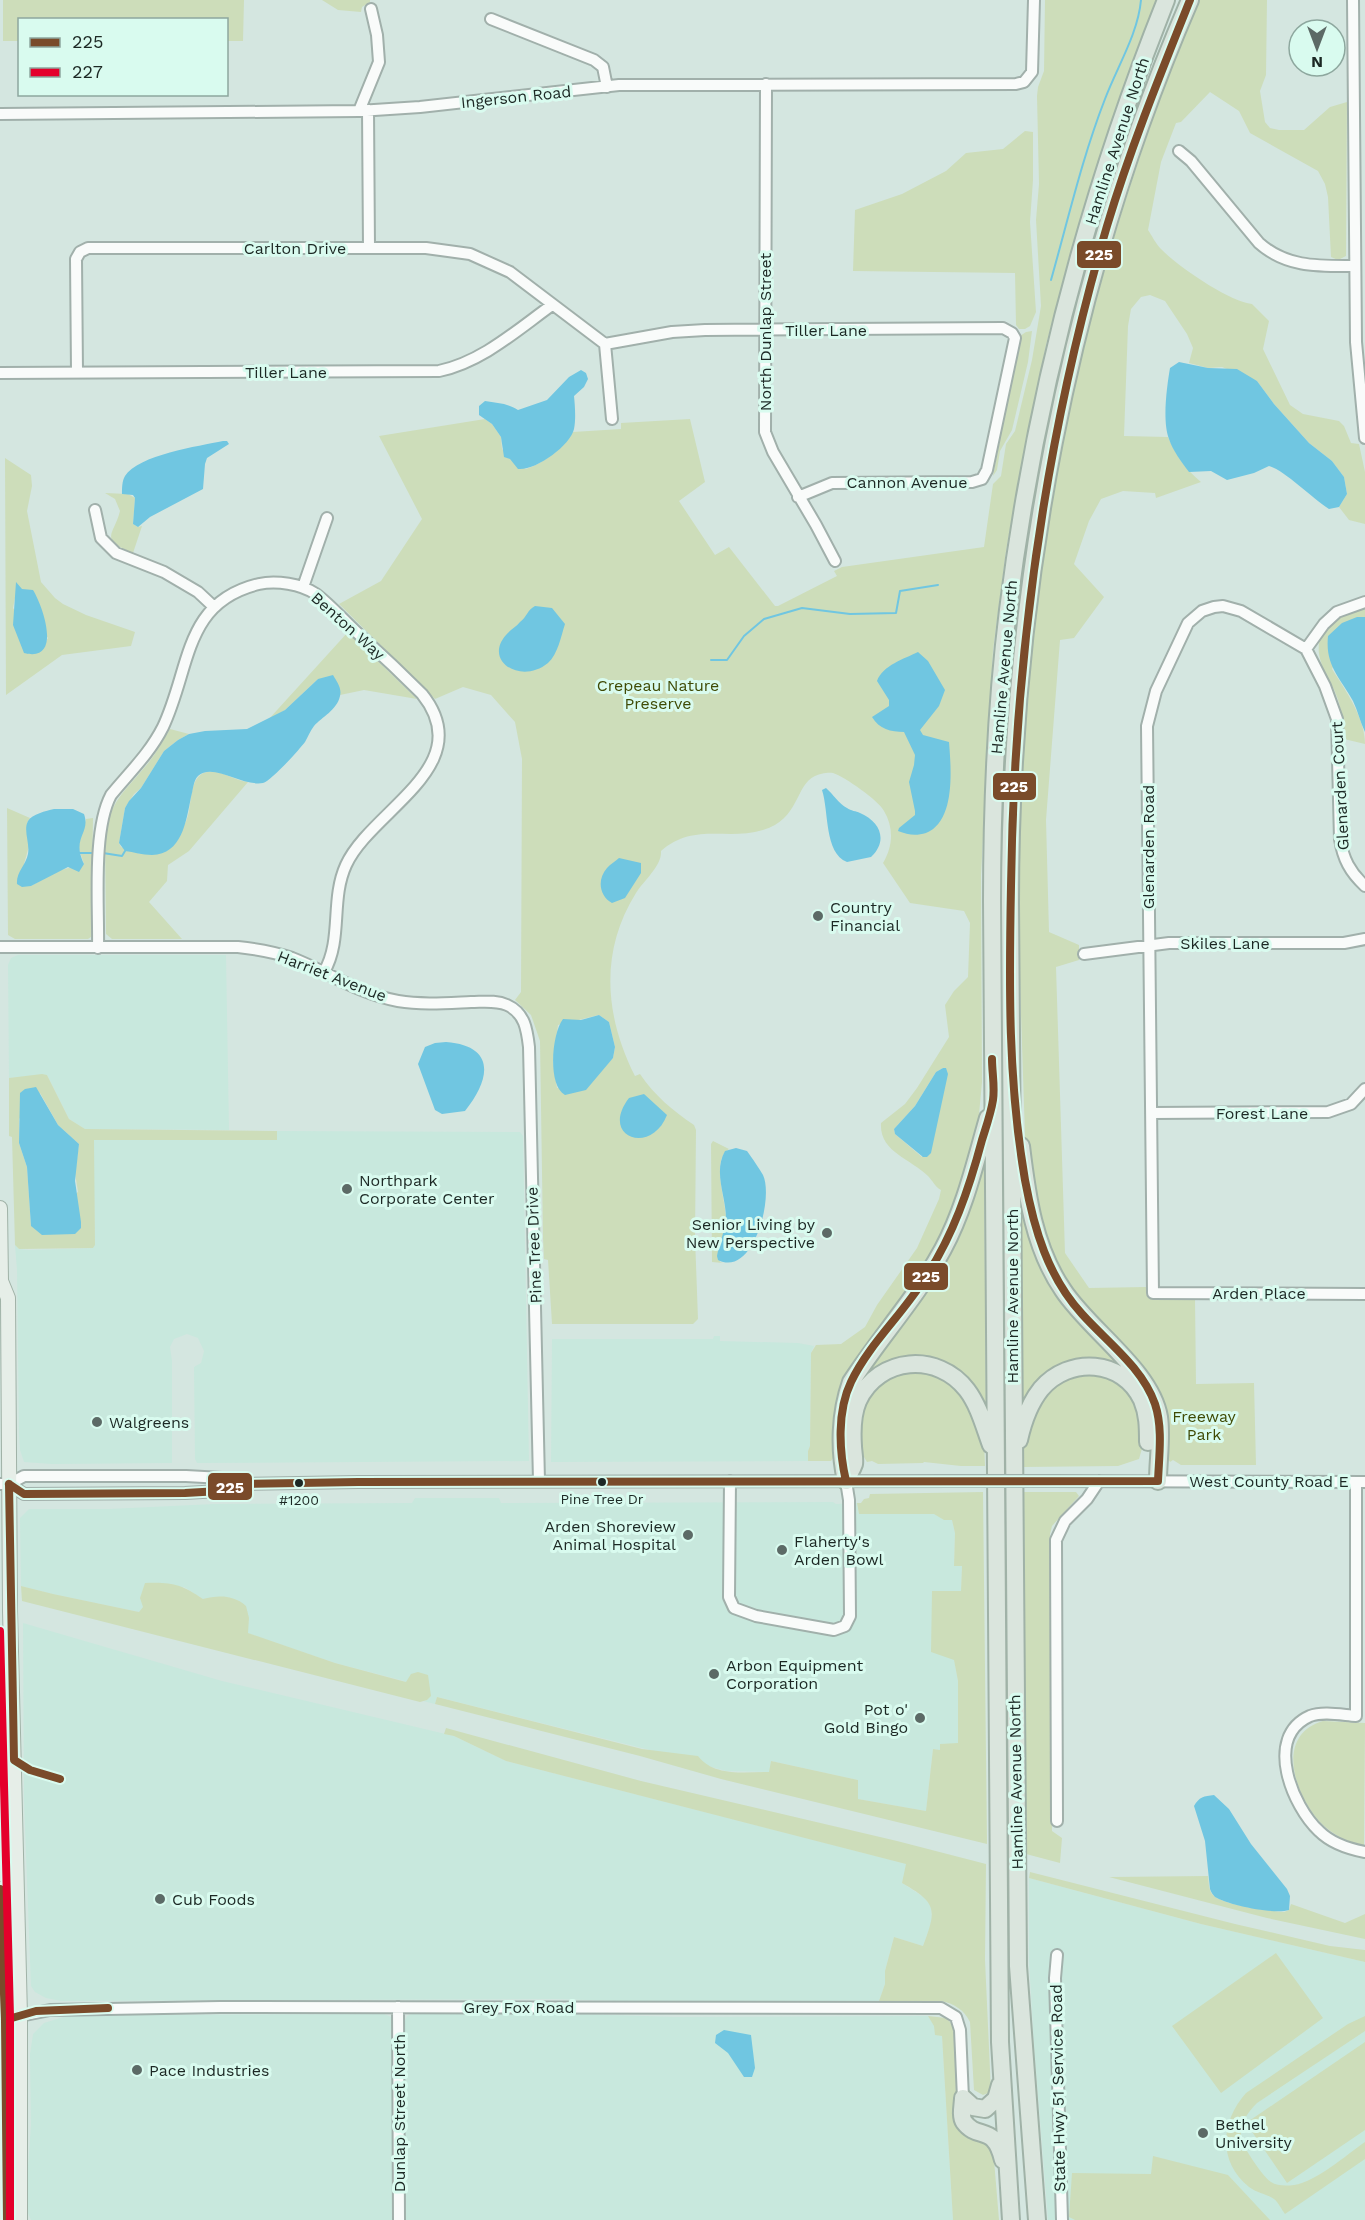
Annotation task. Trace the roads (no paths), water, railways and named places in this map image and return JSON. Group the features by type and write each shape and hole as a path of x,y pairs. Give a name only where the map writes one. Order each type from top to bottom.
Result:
{"highway":[{"name":"Hamline Avenue North","path":"1011,2220 1000,2030 993,1100 994,782 1003,651 1020,524 1044,397 1078,264 1133,86 1166,0"},
{"name":"Hamline Avenue North","path":"1037,2220 1018,1966 1010,864 1014,754 1022,650 1037,536 1066,385 1100,254 1155,82 1190,0"},
{"path":"1012,1078 1026,1188 1040,1244 1053,1274 1072,1304 1136,1372 1151,1393 1159,1418 1153,1481"},
{"path":"846,1481 842,1462 842,1431 846,1396 851,1382 925,1279 943,1248 971,1181 993,1100"},
{"path":"846,1481 854,1463 853,1422 864,1390 879,1375 909,1363 926,1364 938,1368 958,1380 976,1404 995,1456"},
{"path":"1013,1464 1023,1423 1040,1390 1058,1374 1087,1366 1098,1366 1119,1374 1128,1381 1142,1399 1148,1424 1153,1481"},
{"path":"963,2097 973,2107 985,2109 996,2099 1002,2076"},
{"path":"963,2097 964,2121 996,2141 1000,2148 1009,2187"}],"main road":[{"path":"0,1208 1,1282 8,1298 4,1484 10,1611 20,2016 20,2220"},
{"path":"0,1889 7,2220"}],"street":[{"name":"Ingerson Road","path":"0,114 363,111 658,84 1016,84 1029,78 1034,66 1034,0"},
{"path":"1353,0 1360,169 1355,266 1365,438"},
{"path":"369,248 363,111 379,62 377,35 370,9"},
{"path":"491,19 594,60 603,67 607,87"},
{"name":"North Dunlap Street","path":"766,84 765,432 773,452 835,561"},
{"path":"1179,151 1191,161 1268,251 1303,265 1355,266"},
{"name":"Carlton Drive","path":"77,372 76,259 84,249 369,248 437,249 470,254 510,272 605,344"},
{"name":"Tiller Lane","path":"0,373 439,371 455,368 477,358 552,305"},
{"name":"Tiller Lane","path":"605,344 672,332 1003,328 1012,333 1015,338 987,470 982,479"},
{"path":"605,344 612,420"},
{"name":"Cannon Avenue","path":"798,497 832,483 972,482 982,479"},
{"path":"95,510 102,538 116,553 165,572 198,592 213,606"},
{"path":"303,588 327,518"},
{"name":"Benton Way","path":"99,948 99,835 105,806 111,795 155,742 172,706 194,638 207,613 223,598 242,589 267,583 303,588 315,594 422,694 434,713 438,734 438,746 430,767 410,792 369,833 346,865 337,895 335,942 324,972"},
{"path":"1306,650 1324,624 1337,612 1365,602"},
{"name":"Glenarden Road","path":"1153,1293 1147,726 1156,691 1188,623 1207,609 1214,606 1230,607 1252,617 1306,650"},
{"name":"Glenarden Court","path":"1306,650 1325,686 1337,719 1340,839 1343,858 1353,874 1365,886"},
{"name":"Skiles Lane","path":"1084,954 1148,944 1344,943 1365,939"},
{"name":"Harriet Avenue","path":"0,948 238,947 258,949 285,956 381,998 422,1003 498,1002 518,1012"},
{"name":"Pine Tree Drive","path":"518,1012 527,1024 530,1047 539,1481"},
{"name":"Forest Lane","path":"1151,1113 1328,1112 1351,1104 1365,1089"},
{"name":"Arden Place","path":"1153,1293 1365,1294"},
{"name":"West County Road E","path":"4,1484 24,1476 186,1476 222,1478 237,1484"},
{"name":"West County Road E","path":"4,1484 24,1494 192,1493 220,1491 237,1484 539,1481 1360,1482"},
{"path":"730,1481 729,1597 734,1608 756,1616 834,1630 845,1626 850,1616 849,1500 846,1481"},
{"path":"1057,1821 1056,1540 1065,1521 1087,1499 1099,1481"},
{"path":"1360,1482 1360,1716 1312,1715 1293,1730 1285,1756 1286,1769 1296,1800 1304,1814 1320,1832 1346,1847 1365,1852"},
{"name":"State Hwy 51 Service Road","path":"1057,1955 1055,1990 1062,2220"},
{"name":"Dunlap Street North","path":"398,2007 399,2220"},
{"name":"Grey Fox Road","path":"2,2021 36,2011 73,2009 941,2008 956,2017 960,2030 963,2097"}],"water":[{"path":"1179,362 1208,368 1237,369 1257,381 1309,443 1332,461 1344,477 1347,494 1339,507 1329,509 1282,473 1269,466 1254,473 1227,480 1211,471 1189,472 1173,448 1166,423 1170,368"},
{"path":"581,370 586,373 588,379 584,387 574,396 575,421 571,436 559,450 542,462 525,469 518,469 510,459 504,457 501,437 492,424 479,415 479,406 485,401 518,410 547,400 569,377"},
{"path":"223,441 229,444 207,458 203,489 150,517 138,527 133,524 135,498 133,495 122,494 124,478 132,469 142,462 170,452"},
{"path":"16,582 22,589 33,590 45,620 47,642 43,650 36,654 24,653 13,625"},
{"path":"535,606 552,608 565,624 557,650 548,663 527,672 517,671 502,661 499,653 500,645 508,633"},
{"path":"1357,617 1365,617 1365,732 1353,701 1331,663 1328,646 1328,636 1342,623"},
{"path":"918,652 928,661 945,690 939,706 920,730 923,735 949,742 951,779 943,817 936,827 926,833 915,835 898,831 915,815 909,782 915,755 904,732 886,729 872,717 889,706 889,700 877,681 880,675 894,663"},
{"path":"333,675 340,690 336,705 314,726 302,746 272,777 263,783 255,783 220,773 204,772 195,781 181,835 170,849 152,855 125,851 119,843 125,808 141,788 164,751 189,734 247,729 285,710 318,679"},
{"path":"826,788 844,806 867,817 877,827 881,838 871,857 847,862 834,850 828,830 822,790"},
{"path":"54,809 73,809 84,814 85,826 80,848 84,864 79,872 68,867 31,886 22,887 17,884 17,880 28,854 26,828 28,821 36,815"},
{"path":"619,858 641,863 641,873 625,898 612,903 604,896 601,882 607,868"},
{"path":"599,1015 609,1022 615,1047 613,1058 586,1090 565,1095 559,1089 554,1070 554,1047 559,1026 563,1019 581,1020"},
{"path":"446,1042 474,1050 481,1057 484,1066 480,1088 465,1111 442,1114 435,1110 418,1064 425,1047"},
{"path":"946,1068 948,1074 931,1153 923,1157 895,1134 894,1129 915,1106 936,1072"},
{"path":"36,1087 58,1125 79,1144 75,1181 81,1228 75,1234 42,1235 31,1226 27,1167 19,1143 20,1093 25,1089"},
{"path":"644,1094 667,1115 660,1128 640,1138 624,1131 620,1123 621,1112 629,1098"},
{"path":"736,1148 747,1151 763,1175 766,1201 758,1233 751,1247 741,1258 730,1262 718,1260 717,1256 726,1218 720,1167 725,1151"},
{"path":"1214,1795 1229,1809 1251,1844 1287,1889 1290,1896 1289,1910 1273,1911 1252,1908 1221,1900 1212,1893 1205,1841 1194,1806 1202,1798"},
{"path":"724,2030 751,2035 755,2068 752,2077 744,2077 728,2053 715,2043 716,2035"}],"waterway":[{"path":"1051,280 1089,144 1136,25 1141,0"},
{"path":"711,660 727,660 744,636 764,619 802,608 850,614 896,613 900,591 938,585"},
{"path":"103,853 122,856 125,851"},
{"path":"79,853 94,853"}],"place":[{"name":"Country Financial","path":"818,916"},
{"name":"Northpark Corporate Center","path":"347,1189"},
{"name":"Senior Living by New Perspective","path":"827,1233"},
{"name":"Walgreens","path":"97,1422"},
{"name":"Pine Tree Dr","path":"602,1482"},
{"name":"#1200","path":"299,1483"},
{"name":"Arden Shoreview Animal Hospital","path":"688,1535"},
{"name":"Flaherty's Arden Bowl","path":"782,1550"},
{"name":"Arbon Equipment Corporation","path":"714,1674"},
{"name":"Pot o' Gold Bingo","path":"920,1718"},
{"name":"Cub Foods","path":"160,1899"},
{"name":"Pace Industries","path":"137,2070"},
{"name":"Bethel University","path":"1203,2133"}],"park label":[{"name":"Crepeau Nature Preserve","path":"658,694"},
{"name":"Freeway Park","path":"1204,1425"}]}
